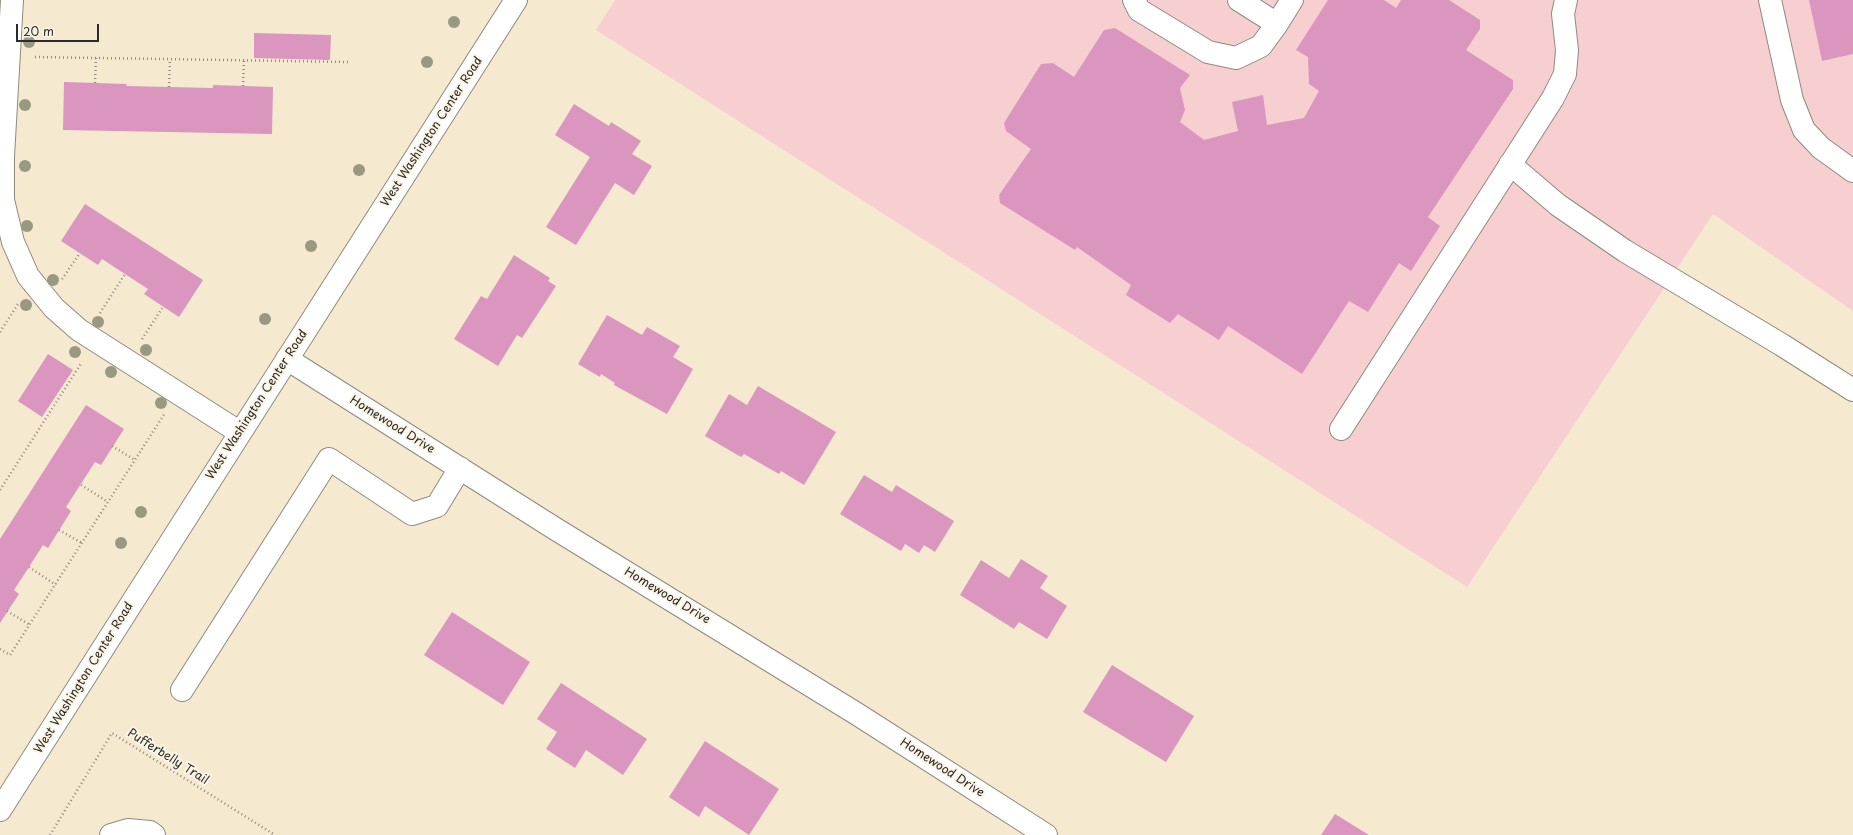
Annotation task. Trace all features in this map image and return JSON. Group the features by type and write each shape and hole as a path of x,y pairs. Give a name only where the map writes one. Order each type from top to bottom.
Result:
{"street":[{"path":"12,0 3,156 3,200 12,242 28,276 54,308 79,330 239,432"},
{"name":"West Washington Center Road","path":"0,810 239,432 516,0"},
{"path":"1134,0 1140,10 1208,52 1236,58 1261,46 1292,0"},
{"path":"1239,0 1277,24"},
{"path":"1341,429 1553,98 1565,74 1567,50 1563,14 1566,0"},
{"path":"1770,0 1792,100 1804,130 1821,148 1853,171"},
{"path":"1510,164 1558,205 1625,251 1782,345 1853,390"},
{"name":"Homewood Drive","path":"287,359 850,710 1046,835"},
{"path":"182,690 329,459 412,514 437,506 460,468"},
{"path":"112,835 128,830 150,832 154,835"}],"path":[{"path":"35,56 350,62"},
{"path":"95,82 96,58"},
{"path":"169,87 170,59"},
{"path":"243,86 244,61"},
{"path":"61,281 80,253"},
{"path":"99,315 125,274"},
{"path":"0,332 18,304"},
{"path":"140,341 163,307"},
{"path":"0,490 82,361"},
{"path":"0,649 10,656 165,413"},
{"path":"112,446 135,460"},
{"path":"81,485 108,502"},
{"path":"59,530 82,543"},
{"path":"29,567 56,585"},
{"path":"7,611 30,625"},
{"name":"Pufferbelly Trail","path":"50,835 112,733 275,835"}],"shaded area":[{"path":"615,0 1853,0 1853,311 1713,214 1467,587 596,30"}],"building":[{"path":"1328,0 1384,0 1396,8 1401,0 1449,0 1480,20 1480,29 1466,50 1513,80 1513,89 1428,217 1440,226 1411,271 1399,263 1368,312 1349,301 1302,374 1228,326 1219,340 1178,314 1170,323 1126,295 1131,285 1077,247 1075,250 1000,203 999,195 1031,149 1006,131 1004,123 1041,64 1053,63 1074,77 1104,30 1115,28 1190,75 1180,88 1185,110 1180,122 1204,140 1238,131 1232,102 1263,95 1267,125 1304,118 1319,91 1309,84 1308,57 1296,50"},
{"path":"1809,0 1853,0 1853,54 1822,61"},
{"path":"254,33 331,35 330,60 254,58"},
{"path":"64,82 127,84 126,86 213,88 213,85 273,87 272,134 63,130"},
{"path":"574,104 609,126 611,122 641,141 632,154 652,166 634,195 615,183 576,245 546,227 590,157 555,135"},
{"path":"85,204 203,280 179,317 144,294 148,289 102,259 98,265 61,241"},
{"path":"514,255 550,278 548,281 556,286 522,338 517,335 498,366 454,339 481,296 487,299"},
{"path":"607,315 642,335 647,327 680,346 673,357 693,369 667,414 614,385 615,383 601,374 600,377 578,364"},
{"path":"48,354 73,370 42,417 18,401"},
{"path":"758,386 836,432 804,485 781,471 779,474 744,454 741,457 705,436 729,394 747,405"},
{"path":"86,405 124,429 101,465 95,462 66,507 71,511 48,548 43,545 14,590 19,594 0,623 0,539"},
{"path":"864,475 892,492 896,485 954,521 935,552 924,545 919,553 905,544 901,551 840,514"},
{"path":"1021,559 1048,576 1040,588 1067,606 1047,639 1019,622 1014,629 960,595 981,560 1009,578"},
{"path":"452,612 530,662 503,705 424,655"},
{"path":"1112,665 1194,716 1166,762 1083,712"},
{"path":"561,683 647,739 623,775 586,750 575,768 546,749 557,732 537,719"},
{"path":"705,741 779,789 749,835 705,806 699,817 669,797"},
{"path":"1335,814 1369,835 1321,835"}]}
